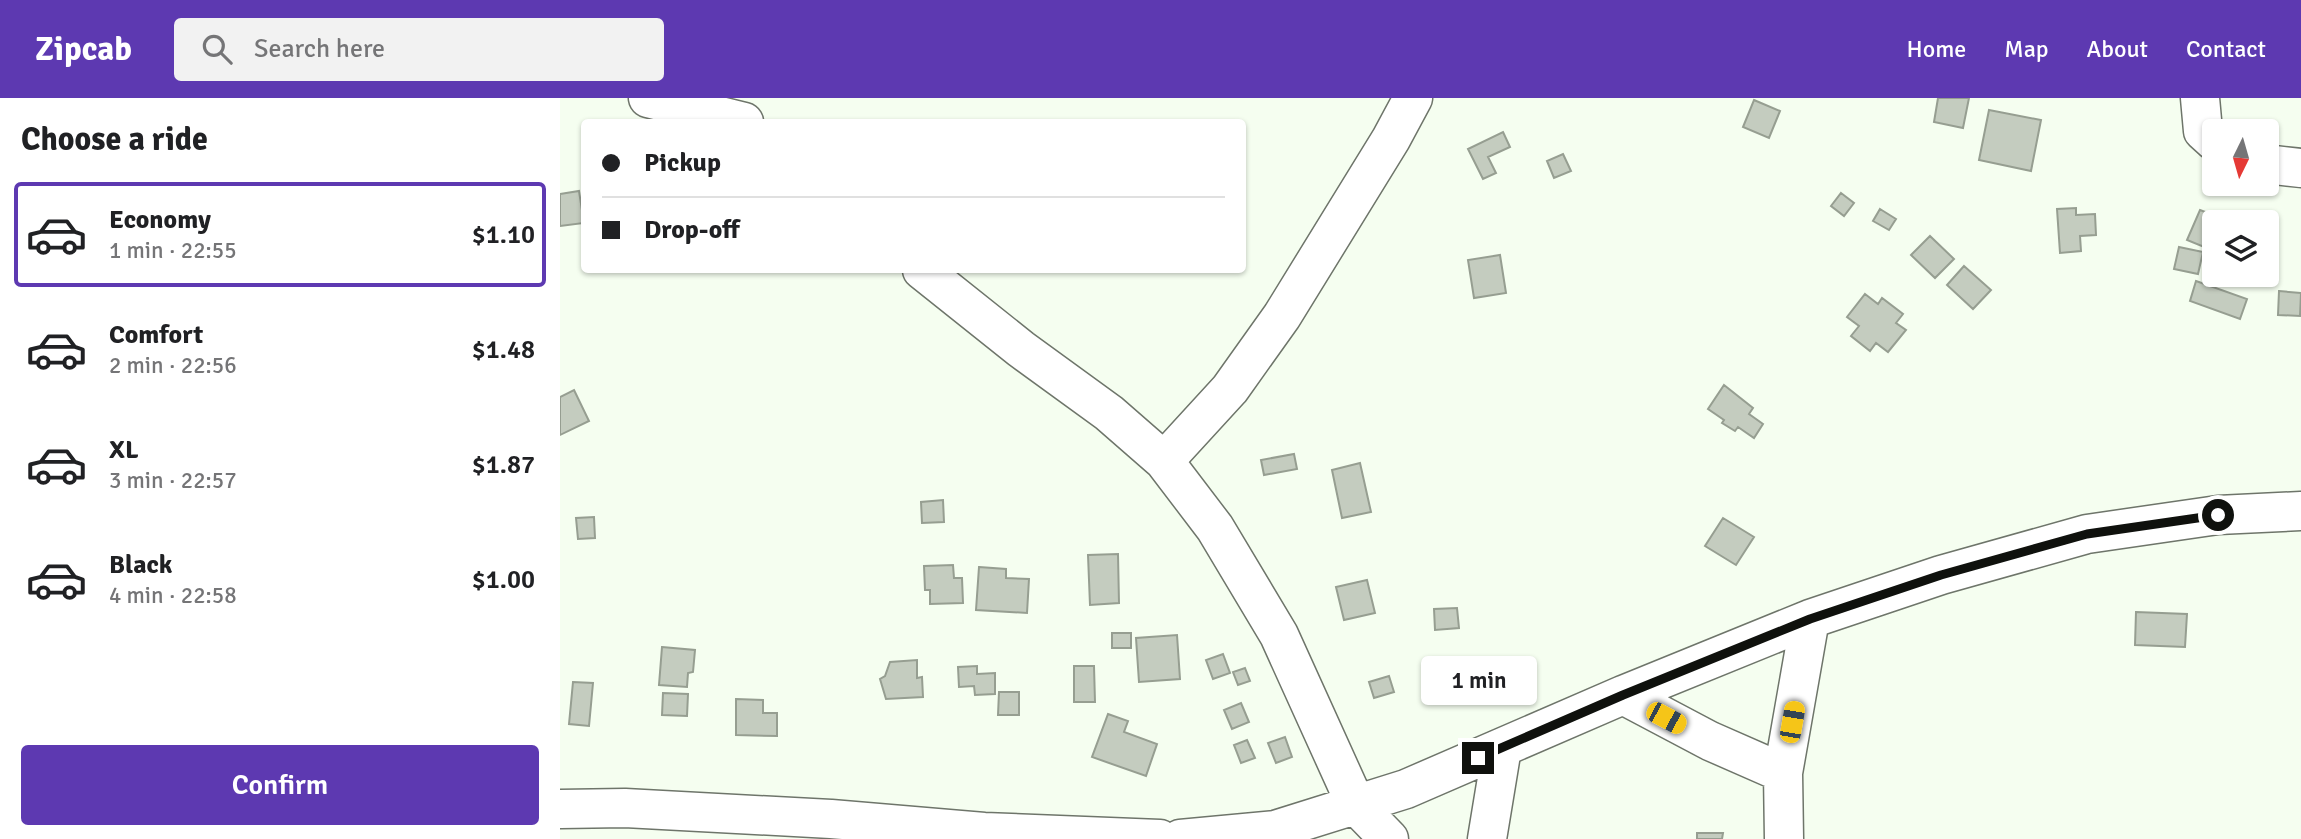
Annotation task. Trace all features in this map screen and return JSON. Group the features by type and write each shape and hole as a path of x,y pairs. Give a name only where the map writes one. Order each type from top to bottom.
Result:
{"street":[{"path":"648,98 732,119"},
{"path":"729,98 742,119"},
{"path":"1385,98 1391,139"},
{"path":"1164,461 1230,389 1282,316 1391,139 1413,98"},
{"path":"2200,98 2202,120"},
{"path":"2279,165 2301,168"},
{"path":"926,273 1021,349 1109,413 1164,461 1215,528 1279,635 1356,805 1389,839"},
{"path":"1180,839 1275,830 1405,789 1623,695 1810,619 1941,575 2087,534 2218,515 2301,511"},
{"path":"1784,839 1783,773 1810,619"},
{"path":"1623,695 1710,741 1783,773"},
{"path":"1487,839 1502,748"},
{"path":"560,809 666,810 831,819 1027,836 1160,839"}],"building":[{"path":"1938,98 1969,98 1963,128 1934,122"},
{"path":"1754,100 1780,111 1769,138 1743,127"},
{"path":"1989,110 2041,120 2031,171 1979,160"},
{"path":"1503,132 1510,147 1488,157 1496,173 1483,179 1468,149"},
{"path":"1563,154 1571,171 1554,178 1547,161"},
{"path":"579,191 581,223 560,226 560,194"},
{"path":"1841,193 1854,203 1844,216 1831,206"},
{"path":"2076,208 2076,215 2095,214 2096,235 2080,236 2081,251 2060,253 2057,209"},
{"path":"1880,209 1896,219 1889,230 1873,221"},
{"path":"2200,210 2202,211 2202,246 2187,240"},
{"path":"1930,236 1954,259 1935,278 1911,255"},
{"path":"2179,247 2202,252 2198,274 2174,269"},
{"path":"1500,255 1506,293 1474,298 1468,260"},
{"path":"1964,266 1991,290 1973,309 1947,285"},
{"path":"2196,281 2202,283 2202,287 2213,287 2247,299 2240,319 2190,301"},
{"path":"2279,291 2301,293 2300,316 2278,315"},
{"path":"1865,294 1878,304 1882,298 1903,314 1896,323 1906,330 1888,352 1876,343 1870,351 1851,336 1859,326 1847,317"},
{"path":"1724,385 1753,408 1749,414 1763,424 1754,438 1738,427 1735,431 1722,423 1724,420 1708,409"},
{"path":"574,390 589,421 560,435 560,397"},
{"path":"1294,454 1297,469 1264,475 1261,460"},
{"path":"1360,463 1371,512 1342,518 1332,470"},
{"path":"943,500 944,522 922,523 921,502"},
{"path":"594,517 595,538 578,539 576,518"},
{"path":"1723,518 1754,537 1736,565 1705,546"},
{"path":"1118,554 1119,603 1090,605 1088,555"},
{"path":"953,565 954,578 962,578 963,603 930,604 930,590 925,590 924,566"},
{"path":"979,567 1006,569 1006,578 1029,579 1027,613 976,610"},
{"path":"1367,580 1375,613 1344,620 1336,587"},
{"path":"1457,608 1459,628 1435,630 1434,609"},
{"path":"2136,612 2187,614 2185,647 2135,645"},
{"path":"1112,633 1131,633 1131,648 1112,648"},
{"path":"1177,635 1180,679 1139,682 1136,638"},
{"path":"662,647 695,650 693,672 688,673 687,687 659,685"},
{"path":"1223,654 1230,673 1213,679 1206,660"},
{"path":"917,660 917,678 922,677 923,697 886,699 880,679 885,676 890,662"},
{"path":"977,666 977,674 995,673 995,694 975,695 974,686 959,687 958,667"},
{"path":"1074,666 1094,666 1095,702 1074,702"},
{"path":"1245,668 1250,681 1238,685 1233,672"},
{"path":"1389,676 1394,692 1374,698 1369,682"},
{"path":"573,682 593,683 589,726 569,724"},
{"path":"999,692 1019,692 1019,715 998,715"},
{"path":"663,693 688,694 687,716 662,715"},
{"path":"736,699 763,700 763,713 777,713 777,736 736,735"},
{"path":"1241,703 1249,722 1232,729 1224,710"},
{"path":"1108,714 1128,721 1124,732 1157,744 1146,776 1092,757"},
{"path":"1285,737 1292,757 1276,763 1268,743"},
{"path":"1247,740 1255,758 1241,763 1234,745"},
{"path":"1697,833 1723,833 1722,839 1697,839"}],"route":[{"path":"1478,758 1623,695 1810,619 1941,575 2087,534 2218,515"}]}
